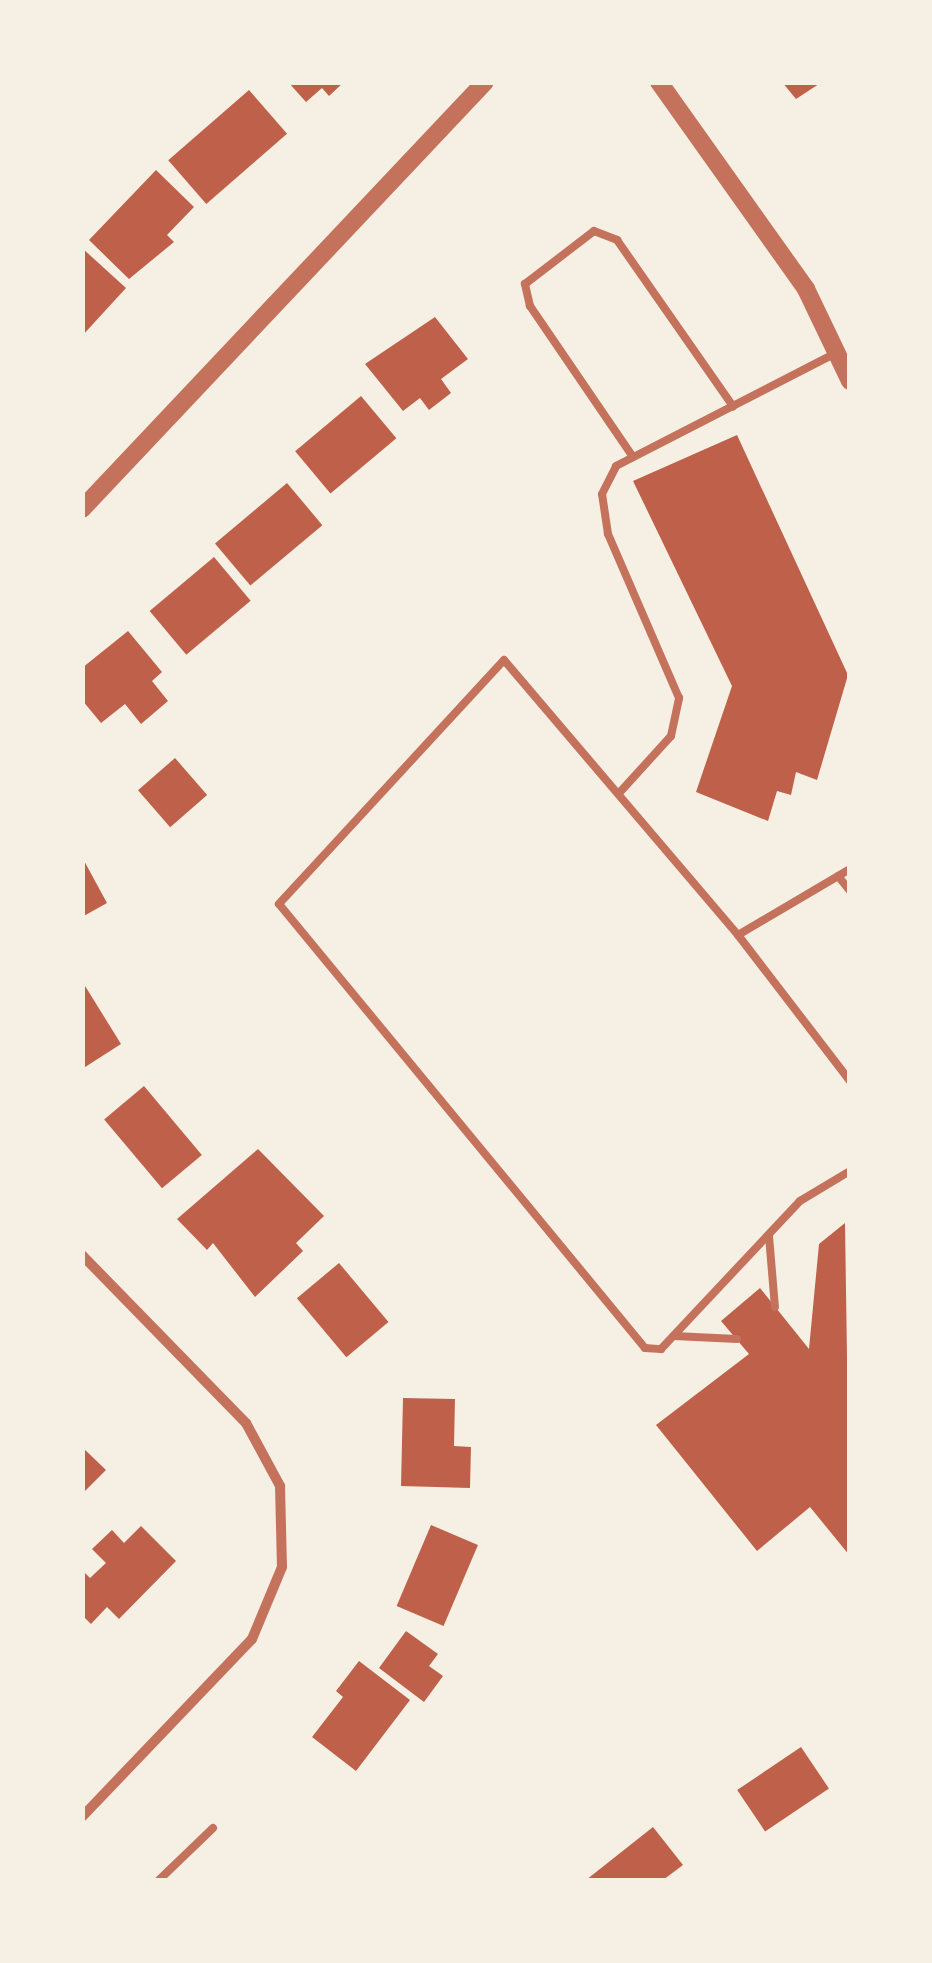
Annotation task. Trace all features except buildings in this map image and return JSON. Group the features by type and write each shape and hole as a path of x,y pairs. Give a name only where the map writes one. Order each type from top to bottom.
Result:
{"street":[{"path":"82,508 485,82"},
{"path":"659,82 806,289 850,381"},
{"path":"82,1256 246,1424 280,1486 282,1567 252,1639 82,1817"}],"lane":[{"path":"632,457 530,306 526,284 594,231 616,240 733,406"},
{"path":"622,791 671,736 680,698 608,534 602,494 616,466 836,353"},
{"path":"850,1082 622,791 504,660 279,904 646,1348 661,1350 800,1201 850,1171"},
{"path":"738,935 850,869"},
{"path":"838,876 850,891"},
{"path":"769,1236 775,1307"},
{"path":"674,1336 737,1339"},
{"path":"159,1880 213,1828"}]}
